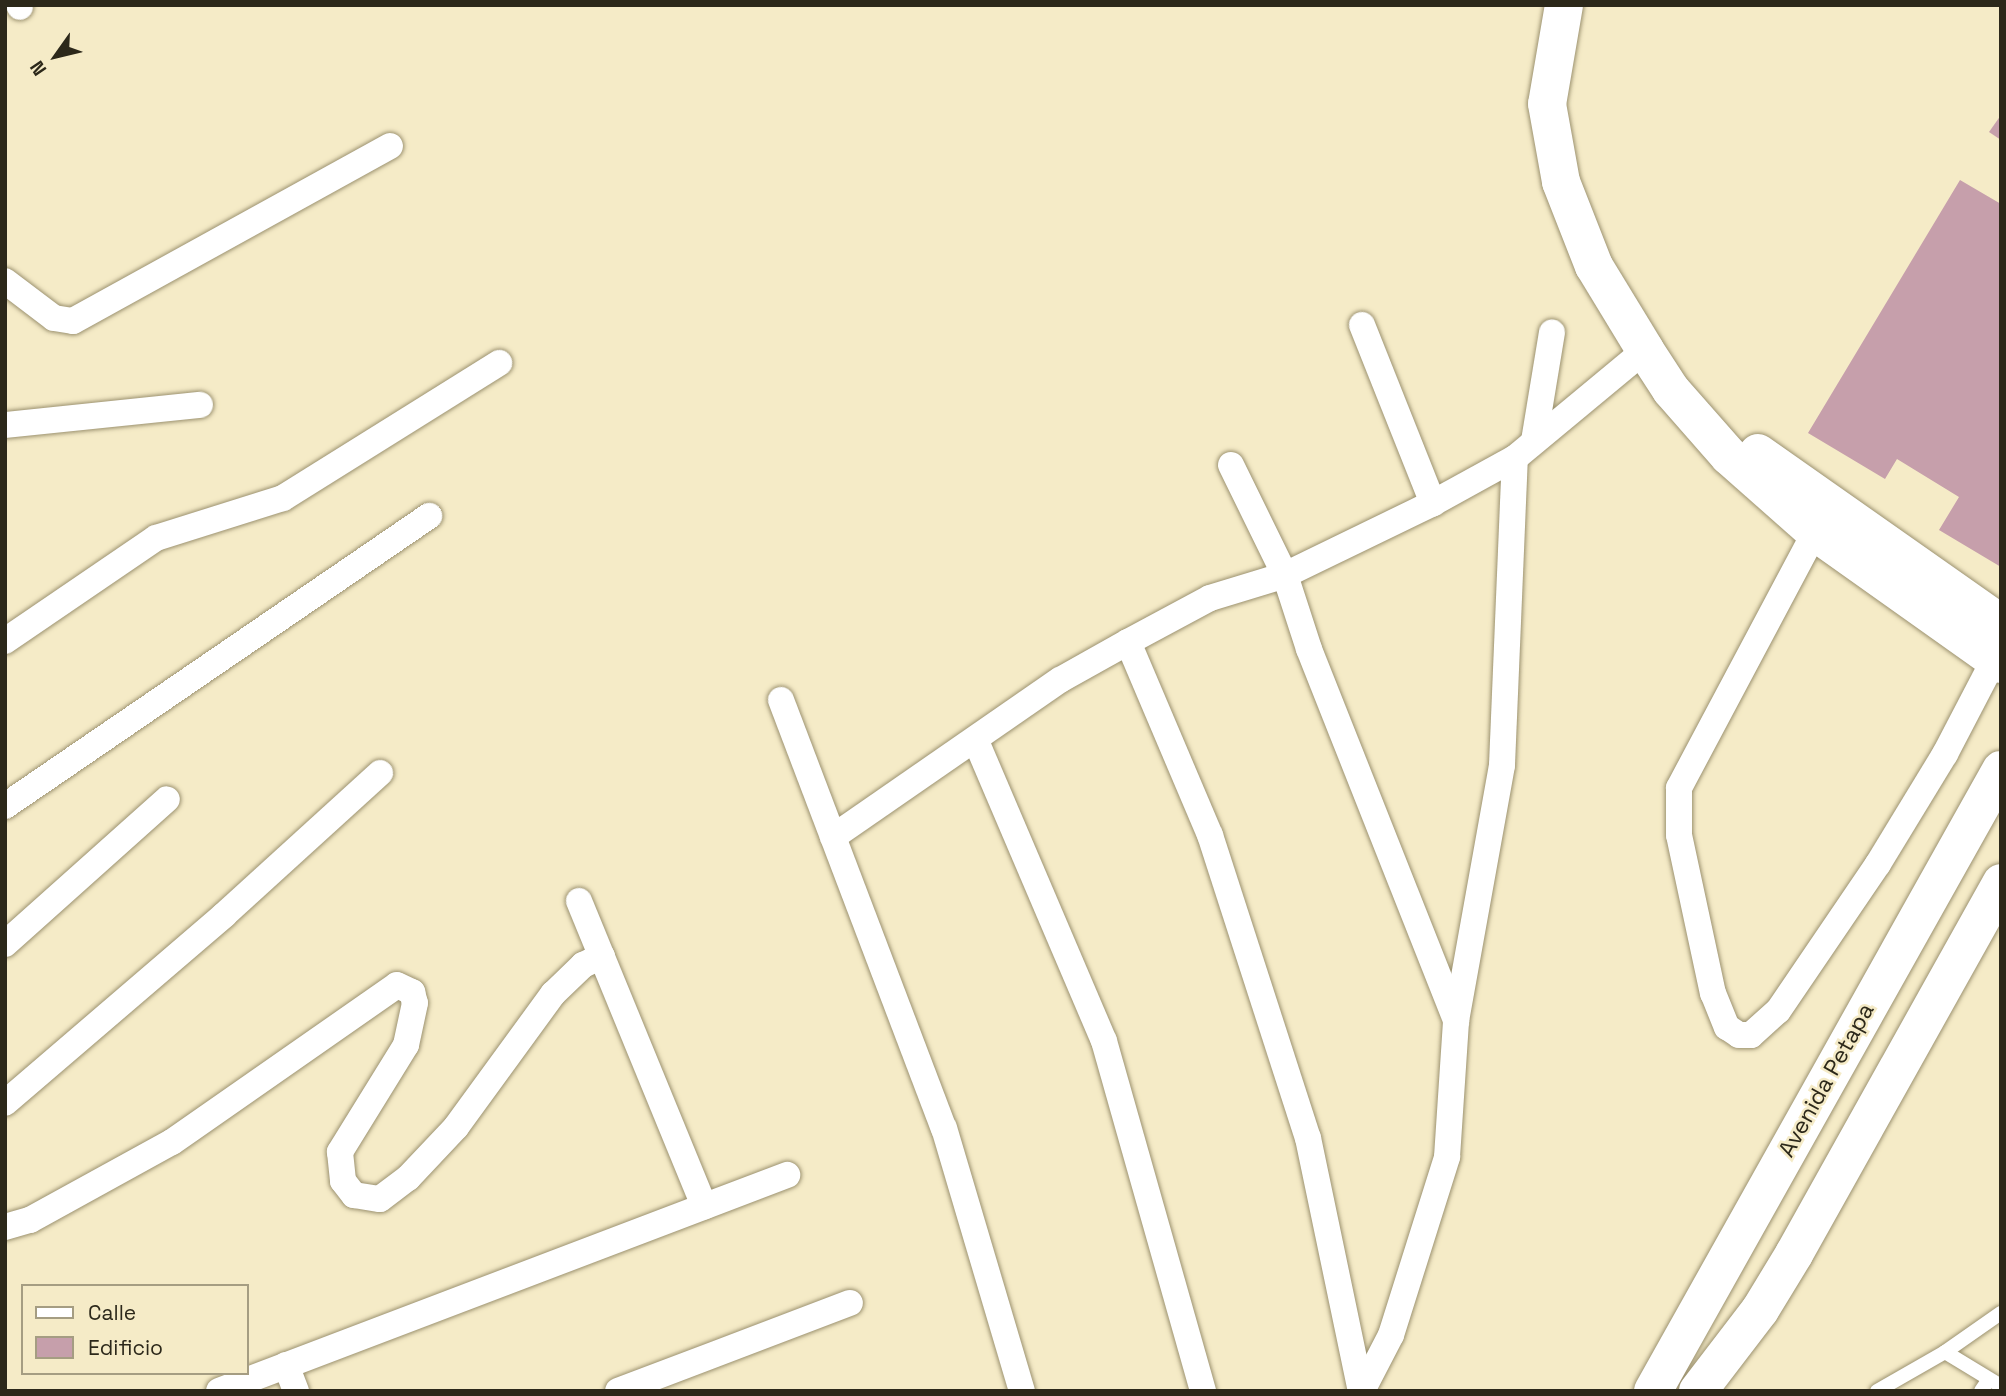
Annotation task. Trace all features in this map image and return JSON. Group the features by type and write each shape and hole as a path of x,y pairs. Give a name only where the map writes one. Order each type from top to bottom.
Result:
{"main road":[{"path":"1564,5 1547,104 1561,182 1594,267 1671,390 1729,456 1815,532 1998,649"},
{"path":"1671,390 1760,455 1998,649"},
{"name":"Avenida Petapa","path":"1653,1391 1999,775"},
{"path":"1698,1391 1759,1310 1794,1254 2001,883"}],"street":[{"path":"5,281 54,318 73,321 390,146"},
{"path":"1362,326 1433,503"},
{"path":"1362,1391 1391,1335 1447,1157 1456,1021 1502,765 1524,449 1552,332"},
{"path":"833,838 1060,680 1209,598 1285,575 1433,503 1524,449 1645,350"},
{"path":"5,641 156,538 283,498 499,363"},
{"path":"5,425 200,405"},
{"path":"1231,465 1285,575 1309,649 1456,1021"},
{"path":"5,806 429,516"},
{"path":"1815,532 1678,788 1679,835 1713,993 1719,1013 1732,1031 1751,1035 1778,1012 1878,864 1945,754 1998,649"},
{"path":"1128,642 1210,835 1308,1138 1362,1391"},
{"path":"780,700 944,1128 1022,1391"},
{"path":"976,741 1104,1041 1203,1391"},
{"path":"5,1103 224,915 380,773"},
{"path":"5,944 167,799"},
{"path":"579,901 704,1206"},
{"path":"5,1227 30,1220 172,1142 397,985 412,992 415,1003 405,1045 340,1152 342,1181 354,1195 380,1199 408,1178 456,1127 553,994 583,965 602,956"},
{"path":"219,1391 787,1175"},
{"path":"618,1391 850,1303"},
{"path":"286,1365 296,1391"}],"lane":[{"path":"1877,1391 1945,1352 2001,1313"},
{"path":"1945,1352 1990,1385"}],"building":[{"path":"2001,115 2001,140 1989,132"},
{"path":"1960,180 2001,204 2001,567 1939,530 1959,497 1897,459 1885,479 1808,433"}]}
